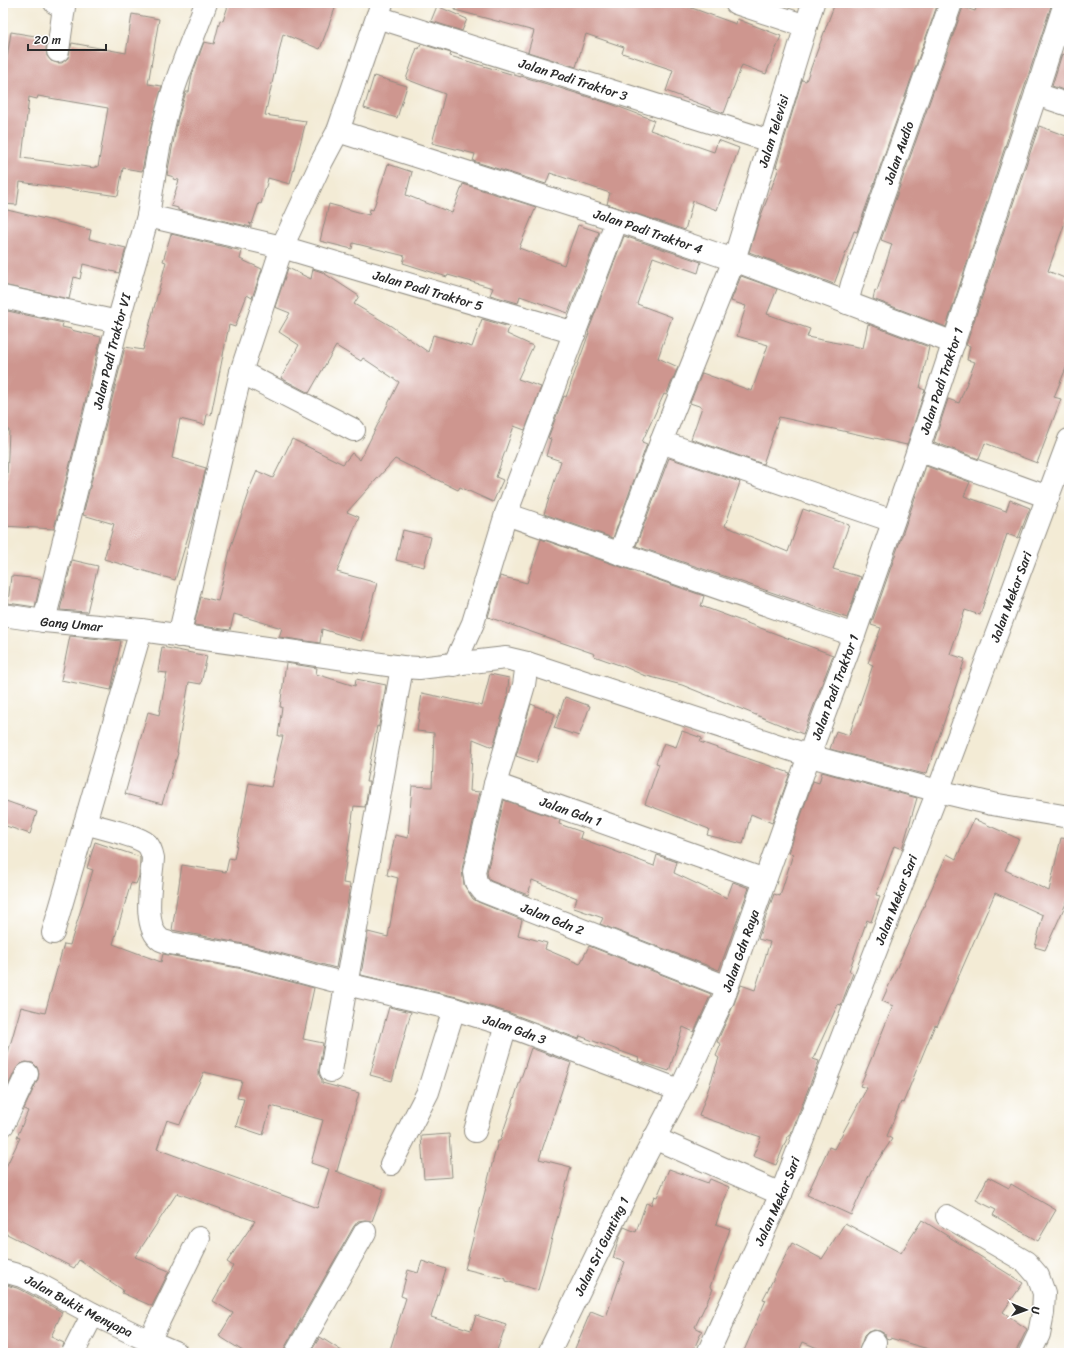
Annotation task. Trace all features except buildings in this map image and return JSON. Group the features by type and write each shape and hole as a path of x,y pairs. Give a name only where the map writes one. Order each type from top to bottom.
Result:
{"street":[{"path":"55,3 64,7 58,51"},
{"name":"Jalan Padi Traktor VI","path":"44,621 118,322 148,216 169,103 183,60 206,3"},
{"path":"736,3 806,26"},
{"name":"Jalan Televisi","path":"620,554 661,442 734,260 813,3"},
{"name":"Jalan Audio","path":"847,303 852,284 951,3"},
{"name":"Jalan Padi Traktor 1","path":"810,756 854,635 954,344 1065,3"},
{"path":"179,636 241,372 282,247 322,161 338,132 379,10"},
{"name":"Jalan Padi Traktor 3","path":"379,10 770,141"},
{"path":"1036,94 1069,105"},
{"name":"Jalan Padi Traktor 4","path":"338,132 617,220 734,260 954,344"},
{"path":"148,216 282,247"},
{"path":"454,665 473,622 506,514 617,220"},
{"name":"Jalan Padi Traktor 5","path":"282,247 575,333"},
{"path":"3,297 118,322"},
{"path":"241,372 354,430"},
{"name":"Jalan Mekar Sari","path":"708,1353 781,1194 938,791 1069,440"},
{"path":"661,442 893,521"},
{"path":"918,450 1048,497"},
{"path":"506,514 854,635"},
{"name":"Gang Umar","path":"3,615 44,621 90,624 141,630 402,667 419,668 454,665 506,658"},
{"path":"53,933 141,630"},
{"path":"467,636 506,658 527,663 810,756 938,791 992,804 1069,817"},
{"path":"495,784 524,685 527,663"},
{"path":"331,1071 402,667"},
{"name":"Jalan Gdn Raya","path":"654,1138 679,1090 727,987 810,756"},
{"name":"Jalan Gdn 1","path":"495,784 765,880"},
{"name":"Jalan Gdn 2","path":"495,784 474,872 476,882 483,891 727,987"},
{"name":"Jalan Gdn 3","path":"85,823 137,838 147,844 151,850 153,858 149,913 151,926 155,934 161,940 246,957 346,984 454,1009 506,1025 679,1090"},
{"path":"391,1164 428,1092 454,1009"},
{"path":"475,1131 506,1025"},
{"path":"3,1125 27,1074"},
{"path":"654,1138 781,1194"},
{"name":"Jalan Sri Gunting 1","path":"549,1353 654,1138"},
{"path":"948,1216 1026,1262 1038,1276 1044,1293 1043,1313 1034,1343 1048,1353"},
{"path":"296,1353 365,1232"},
{"path":"149,1341 199,1238"},
{"name":"Jalan Bukit Menyapa","path":"3,1271 25,1277 93,1314 177,1353"},
{"path":"73,1353 93,1314"}]}
